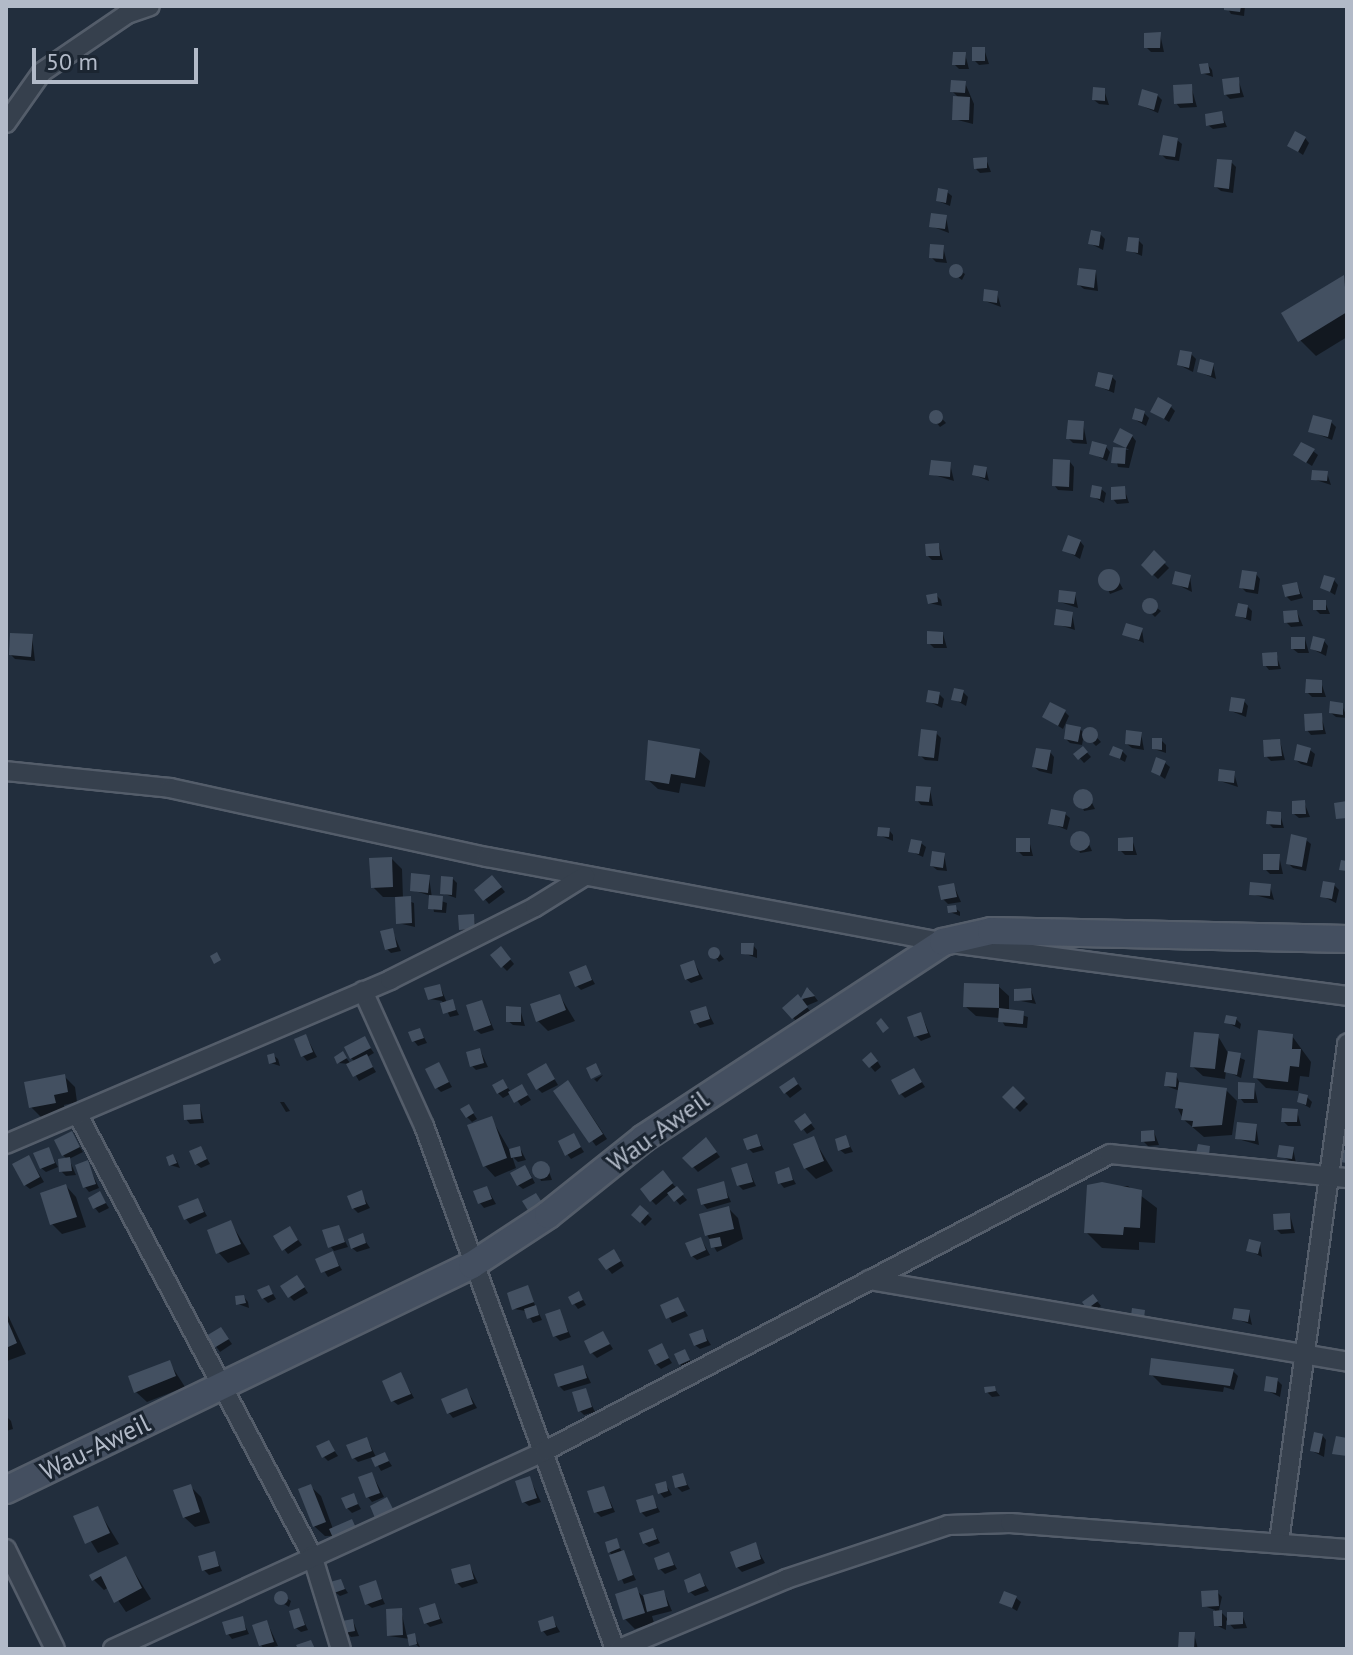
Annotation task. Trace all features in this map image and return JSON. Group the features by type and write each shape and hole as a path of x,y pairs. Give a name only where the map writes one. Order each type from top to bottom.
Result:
{"street":[{"path":"6,123 42,72 127,14 150,6"},
{"path":"6,771 170,788 585,876 943,942 1347,996"},
{"path":"6,1144 79,1117 363,991 535,907 585,876"},
{"name":"Wau-Aweil","path":"6,1490 472,1265 548,1215 644,1138 943,942 991,931 1347,939"},
{"path":"363,991 409,1086 472,1265 545,1451 617,1649 786,1579 948,1525 1010,1523 1347,1549"},
{"path":"1279,1542 1304,1357 1338,1177 1347,1044"},
{"path":"79,1117 312,1555 341,1649"},
{"path":"113,1649 312,1555 545,1451 1110,1154 1338,1177"},
{"path":"869,1280 1347,1362"},
{"path":"6,1549 55,1649"}],"building":[{"path":"1224,6 1241,6 1240,12 1224,10"},
{"path":"1161,32 1160,48 1144,48 1144,33"},
{"path":"972,47 985,47 985,61 972,61"},
{"path":"953,52 966,52 965,65 952,65"},
{"path":"1208,63 1210,73 1201,74 1199,64"},
{"path":"1239,77 1240,93 1224,95 1222,79"},
{"path":"951,80 966,81 965,93 950,92"},
{"path":"1192,84 1193,103 1174,104 1173,85"},
{"path":"1093,87 1105,88 1105,101 1092,100"},
{"path":"1142,89 1158,94 1154,110 1138,105"},
{"path":"953,96 970,97 969,120 952,120"},
{"path":"1222,111 1224,123 1206,126 1205,114"},
{"path":"1295,131 1306,137 1298,152 1287,146"},
{"path":"1163,135 1178,138 1175,157 1159,155"},
{"path":"987,157 987,168 974,169 973,158"},
{"path":"1217,159 1232,160 1229,189 1214,187"},
{"path":"938,188 948,190 946,203 936,201"},
{"path":"931,213 947,215 945,229 929,227"},
{"path":"1091,230 1101,232 1099,246 1088,244"},
{"path":"1128,237 1139,238 1138,253 1126,251"},
{"path":"930,244 944,245 943,259 929,258"},
{"path":"956,264 963,271 956,278 949,271"},
{"path":"1079,268 1096,270 1094,288 1077,285"},
{"path":"1344,275 1347,312 1298,342 1281,313"},
{"path":"984,289 998,291 997,303 983,301"},
{"path":"1180,350 1192,352 1189,368 1177,365"},
{"path":"1200,359 1214,363 1211,376 1197,372"},
{"path":"1098,372 1113,375 1109,390 1095,386"},
{"path":"1158,397 1172,405 1164,419 1150,412"},
{"path":"1135,408 1145,411 1142,422 1132,419"},
{"path":"936,410 943,417 936,424 929,417"},
{"path":"1313,415 1332,420 1328,437 1308,432"},
{"path":"1068,420 1084,421 1083,440 1066,439"},
{"path":"1120,428 1133,435 1126,448 1113,442"},
{"path":"1092,441 1107,445 1103,458 1089,454"},
{"path":"1301,442 1315,449 1306,463 1293,455"},
{"path":"1113,447 1126,448 1125,464 1111,463"},
{"path":"1053,459 1070,460 1069,487 1052,486"},
{"path":"931,460 951,462 950,477 929,475"},
{"path":"974,465 987,467 985,478 972,475"},
{"path":"1312,470 1328,471 1327,481 1311,480"},
{"path":"1092,485 1102,487 1100,499 1090,497"},
{"path":"1125,486 1126,499 1111,500 1111,487"},
{"path":"1068,535 1081,540 1075,555 1062,551"},
{"path":"939,543 940,556 926,556 925,544"},
{"path":"1154,550 1166,562 1152,576 1141,565"},
{"path":"1109,569 1117,572 1120,580 1117,588 1109,591 1101,588 1098,580 1101,572"},
{"path":"1242,570 1257,572 1254,590 1239,588"},
{"path":"1175,571 1191,575 1188,588 1172,584"},
{"path":"1324,575 1335,578 1330,592 1320,588"},
{"path":"1297,582 1300,594 1285,597 1282,585"},
{"path":"1059,590 1076,592 1074,604 1058,602"},
{"path":"937,593 938,602 928,604 926,595"},
{"path":"1147,598 1153,598 1158,606 1156,612 1147,614 1142,609 1142,603"},
{"path":"1313,600 1326,600 1326,610 1313,610"},
{"path":"1238,603 1248,605 1246,618 1235,616"},
{"path":"1056,609 1073,612 1071,627 1054,625"},
{"path":"1297,610 1299,622 1284,623 1283,611"},
{"path":"1126,623 1143,628 1139,640 1122,635"},
{"path":"927,631 943,632 943,644 927,644"},
{"path":"10,633 33,634 31,657 9,655"},
{"path":"1313,636 1325,639 1321,652 1310,649"},
{"path":"1291,637 1305,637 1305,649 1291,649"},
{"path":"1277,652 1278,666 1263,666 1262,653"},
{"path":"1306,679 1322,680 1322,693 1305,693"},
{"path":"954,688 964,690 961,702 951,700"},
{"path":"928,690 940,692 938,704 926,702"},
{"path":"1231,697 1245,699 1242,713 1229,711"},
{"path":"1330,701 1343,703 1343,715 1329,713"},
{"path":"1050,702 1066,710 1058,726 1042,717"},
{"path":"1322,713 1323,730 1305,731 1304,714"},
{"path":"1066,724 1081,727 1078,742 1064,739"},
{"path":"1090,727 1098,735 1090,743 1082,735"},
{"path":"921,729 937,731 934,758 918,756"},
{"path":"1126,730 1142,732 1140,746 1125,744"},
{"path":"1152,738 1162,738 1162,750 1152,749"},
{"path":"1280,739 1282,756 1264,757 1263,740"},
{"path":"648,740 700,749 695,778 671,774 669,784 645,780"},
{"path":"1297,744 1311,748 1307,763 1294,760"},
{"path":"1083,746 1088,752 1078,760 1073,754"},
{"path":"1113,746 1123,750 1120,759 1109,755"},
{"path":"1036,748 1051,750 1047,770 1032,767"},
{"path":"1156,757 1166,761 1160,776 1151,772"},
{"path":"1219,769 1235,771 1234,783 1218,781"},
{"path":"916,786 931,787 929,802 915,801"},
{"path":"1083,789 1090,792 1093,799 1090,806 1083,809 1076,806 1073,799 1076,792"},
{"path":"1305,800 1306,814 1292,814 1292,801"},
{"path":"1347,801 1347,818 1336,819 1334,803"},
{"path":"1051,809 1066,812 1063,827 1048,824"},
{"path":"1267,811 1281,812 1281,825 1266,824"},
{"path":"878,827 890,828 889,837 877,836"},
{"path":"1080,831 1087,834 1090,841 1087,848 1080,851 1073,848 1070,841 1073,834"},
{"path":"1291,834 1307,838 1302,867 1286,864"},
{"path":"1133,837 1133,851 1118,851 1118,838"},
{"path":"1016,838 1030,838 1030,852 1016,852"},
{"path":"911,839 922,841 919,854 908,852"},
{"path":"932,851 945,853 943,868 930,866"},
{"path":"1263,854 1280,854 1279,870 1263,870"},
{"path":"392,857 393,887 371,888 369,858"},
{"path":"1341,860 1347,861 1347,871 1339,870"},
{"path":"411,873 430,875 428,893 410,891"},
{"path":"492,875 502,887 483,901 474,890"},
{"path":"441,876 453,877 452,895 440,894"},
{"path":"1323,881 1335,883 1332,899 1320,897"},
{"path":"1250,882 1271,884 1270,896 1249,895"},
{"path":"954,883 957,897 941,900 938,886"},
{"path":"429,895 443,896 442,910 428,909"},
{"path":"411,896 412,923 396,924 395,897"},
{"path":"956,905 957,912 948,913 947,906"},
{"path":"474,914 475,929 459,930 458,915"},
{"path":"393,928 397,947 385,950 380,931"},
{"path":"741,943 754,943 753,955 741,954"},
{"path":"501,946 511,959 501,968 490,955"},
{"path":"714,947 720,953 714,959 708,953"},
{"path":"217,952 221,960 214,964 210,956"},
{"path":"694,960 699,975 685,980 680,965"},
{"path":"586,965 592,980 575,987 569,972"},
{"path":"964,983 999,984 999,1008 963,1007"},
{"path":"440,984 443,996 428,1000 424,988"},
{"path":"807,987 815,996 802,999 808,1007 792,1019 782,1008 798,994 801,998"},
{"path":"1031,988 1032,1000 1014,1001 1014,989"},
{"path":"560,994 566,1010 536,1022 530,1004"},
{"path":"453,999 456,1010 443,1014 440,1003"},
{"path":"482,1000 491,1025 474,1031 466,1005"},
{"path":"506,1006 521,1007 521,1022 506,1022"},
{"path":"706,1006 710,1019 694,1024 690,1011"},
{"path":"999,1008 1024,1011 1023,1024 998,1022"},
{"path":"921,1012 928,1033 914,1037 907,1017"},
{"path":"1226,1015 1237,1017 1235,1025 1224,1023"},
{"path":"881,1018 889,1028 883,1033 876,1023"},
{"path":"420,1028 424,1038 412,1042 408,1032"},
{"path":"1258,1030 1293,1034 1292,1049 1301,1049 1299,1067 1290,1066 1288,1082 1253,1078"},
{"path":"1194,1032 1219,1034 1215,1069 1190,1067"},
{"path":"306,1034 313,1052 301,1057 294,1039"},
{"path":"365,1036 371,1048 350,1059 344,1047"},
{"path":"480,1048 484,1063 470,1067 466,1052"},
{"path":"343,1051 347,1058 337,1064 334,1057"},
{"path":"1228,1051 1241,1053 1237,1075 1224,1072"},
{"path":"871,1052 878,1061 869,1068 862,1060"},
{"path":"274,1053 276,1062 269,1064 267,1055"},
{"path":"367,1054 373,1067 353,1077 346,1064"},
{"path":"439,1062 449,1082 435,1089 425,1069"},
{"path":"546,1063 555,1079 536,1090 527,1074"},
{"path":"596,1063 601,1074 591,1079 586,1068"},
{"path":"914,1068 922,1082 899,1095 891,1080"},
{"path":"1166,1072 1177,1073 1176,1087 1164,1086"},
{"path":"65,1074 68,1092 54,1095 56,1103 29,1108 24,1082"},
{"path":"794,1077 798,1084 784,1094 779,1087"},
{"path":"503,1079 508,1088 497,1094 492,1085"},
{"path":"568,1080 603,1134 589,1143 553,1091"},
{"path":"1179,1082 1227,1088 1222,1125 1192,1127 1193,1121 1181,1120 1183,1109 1175,1108"},
{"path":"1238,1082 1255,1083 1254,1099 1238,1099"},
{"path":"522,1084 528,1095 514,1103 508,1092"},
{"path":"1013,1086 1025,1098 1014,1109 1002,1097"},
{"path":"1299,1093 1308,1095 1306,1105 1297,1102"},
{"path":"200,1104 201,1119 184,1120 183,1105"},
{"path":"469,1104 474,1113 466,1118 460,1109"},
{"path":"1282,1108 1298,1109 1297,1122 1281,1122"},
{"path":"805,1113 812,1123 801,1131 794,1121"},
{"path":"492,1116 507,1158 483,1167 467,1125"},
{"path":"1237,1122 1257,1124 1255,1141 1235,1139"},
{"path":"1154,1130 1155,1141 1141,1142 1141,1131"},
{"path":"72,1131 80,1147 62,1156 54,1140"},
{"path":"574,1133 581,1147 565,1156 558,1141"},
{"path":"757,1134 761,1146 747,1150 743,1139"},
{"path":"846,1135 850,1147 838,1151 835,1139"},
{"path":"814,1136 824,1161 804,1169 793,1144"},
{"path":"706,1137 717,1152 692,1168 682,1158"},
{"path":"1198,1144 1210,1146 1209,1155 1196,1153"},
{"path":"1279,1145 1294,1147 1292,1159 1277,1157"},
{"path":"201,1146 207,1159 195,1165 189,1151"},
{"path":"520,1146 522,1156 511,1158 509,1149"},
{"path":"49,1147 55,1163 40,1169 33,1153"},
{"path":"1341,1150 1347,1150 1347,1163 1340,1162"},
{"path":"173,1154 177,1163 169,1166 166,1157"},
{"path":"29,1155 40,1177 24,1186 12,1164"},
{"path":"70,1157 72,1171 59,1172 58,1159"},
{"path":"88,1160 96,1184 83,1188 75,1165"},
{"path":"541,1161 550,1170 541,1179 532,1170"},
{"path":"747,1163 753,1182 737,1186 731,1168"},
{"path":"525,1165 532,1178 517,1186 510,1173"},
{"path":"789,1167 793,1180 778,1184 775,1172"},
{"path":"663,1170 673,1183 650,1202 640,1189"},
{"path":"724,1181 728,1198 701,1205 697,1189"},
{"path":"1102,1182 1142,1190 1140,1228 1124,1227 1123,1235 1084,1233 1087,1185"},
{"path":"66,1184 77,1217 50,1225 40,1193"},
{"path":"487,1186 492,1199 478,1204 473,1191"},
{"path":"677,1186 684,1194 674,1202 667,1193"},
{"path":"362,1190 366,1204 352,1209 347,1196"},
{"path":"100,1191 106,1203 93,1209 88,1198"},
{"path":"536,1193 543,1204 529,1212 522,1201"},
{"path":"198,1198 204,1212 184,1220 178,1206"},
{"path":"640,1205 649,1213 640,1223 631,1215"},
{"path":"729,1206 734,1229 705,1236 699,1214"},
{"path":"1290,1213 1291,1229 1274,1230 1273,1214"},
{"path":"231,1220 241,1244 216,1254 207,1230"},
{"path":"339,1225 345,1242 328,1248 322,1230"},
{"path":"290,1226 298,1240 282,1251 273,1236"},
{"path":"363,1233 366,1243 351,1249 348,1239"},
{"path":"701,1237 706,1250 691,1257 685,1243"},
{"path":"720,1237 722,1246 711,1248 709,1239"},
{"path":"1249,1239 1261,1242 1258,1254 1246,1251"},
{"path":"614,1249 621,1261 606,1270 598,1259"},
{"path":"333,1251 339,1266 321,1273 315,1259"},
{"path":"297,1275 305,1287 288,1298 280,1286"},
{"path":"269,1285 273,1294 262,1299 257,1290"},
{"path":"528,1285 534,1302 512,1310 507,1293"},
{"path":"579,1291 583,1300 572,1305 568,1297"},
{"path":"1093,1294 1098,1301 1087,1309 1082,1302"},
{"path":"244,1295 246,1303 236,1305 235,1296"},
{"path":"678,1297 685,1311 666,1319 660,1305"},
{"path":"536,1305 539,1315 527,1319 524,1309"},
{"path":"1132,1308 1145,1310 1143,1326 1130,1325"},
{"path":"1234,1308 1250,1310 1248,1322 1232,1319"},
{"path":"560,1309 568,1332 553,1337 545,1314"},
{"path":"6,1317 17,1343 6,1348"},
{"path":"221,1327 229,1339 214,1348 206,1336"},
{"path":"703,1329 707,1341 694,1346 689,1334"},
{"path":"603,1331 610,1344 590,1354 584,1341"},
{"path":"662,1343 669,1358 655,1365 648,1350"},
{"path":"685,1349 690,1360 679,1365 674,1354"},
{"path":"1151,1358 1234,1369 1230,1386 1149,1375"},
{"path":"170,1360 176,1376 134,1393 128,1376"},
{"path":"583,1365 587,1378 558,1387 554,1374"},
{"path":"401,1372 411,1394 391,1402 382,1381"},
{"path":"1266,1376 1278,1378 1276,1393 1264,1391"},
{"path":"995,1386 996,1391 985,1393 984,1387"},
{"path":"467,1388 473,1404 447,1414 441,1399"},
{"path":"586,1388 592,1407 578,1412 572,1392"},
{"path":"1314,1432 1323,1434 1319,1453 1310,1451"},
{"path":"1336,1436 1347,1438 1347,1456 1332,1454"},
{"path":"367,1437 372,1451 352,1459 346,1445"},
{"path":"329,1440 335,1451 322,1458 316,1446"},
{"path":"385,1452 389,1461 375,1467 371,1458"},
{"path":"372,1472 380,1493 366,1498 358,1477"},
{"path":"683,1473 687,1485 675,1488 672,1476"},
{"path":"530,1476 537,1498 522,1503 515,1481"},
{"path":"666,1481 668,1491 658,1494 655,1484"},
{"path":"191,1484 200,1512 183,1518 173,1490"},
{"path":"311,1484 326,1522 313,1527 298,1489"},
{"path":"604,1486 612,1508 594,1513 587,1491"},
{"path":"354,1493 358,1504 346,1509 341,1498"},
{"path":"653,1495 657,1508 640,1513 636,1500"},
{"path":"387,1497 393,1509 375,1518 370,1506"},
{"path":"98,1506 110,1533 85,1544 73,1516"},
{"path":"352,1519 357,1530 334,1540 329,1529"},
{"path":"653,1528 657,1539 643,1544 639,1533"},
{"path":"617,1538 620,1548 608,1553 605,1542"},
{"path":"756,1542 761,1559 736,1568 730,1552"},
{"path":"624,1550 633,1575 618,1581 609,1555"},
{"path":"215,1551 219,1566 202,1571 198,1556"},
{"path":"669,1552 674,1565 658,1570 654,1558"},
{"path":"126,1556 142,1588 114,1603 101,1576 92,1581 89,1575"},
{"path":"470,1564 474,1579 455,1584 451,1569"},
{"path":"700,1573 705,1586 688,1593 684,1580"},
{"path":"341,1579 345,1589 334,1593 330,1582"},
{"path":"376,1580 382,1599 365,1605 359,1586"},
{"path":"637,1587 645,1613 623,1620 615,1594"},
{"path":"664,1590 668,1606 647,1612 643,1595"},
{"path":"1218,1590 1219,1606 1202,1607 1201,1591"},
{"path":"281,1591 288,1598 281,1605 274,1598"},
{"path":"1004,1591 1017,1596 1012,1608 999,1603"},
{"path":"435,1603 440,1619 424,1624 419,1608"},
{"path":"299,1608 305,1625 294,1629 289,1611"},
{"path":"402,1608 403,1635 387,1636 386,1609"},
{"path":"1222,1610 1222,1626 1214,1626 1213,1611"},
{"path":"1227,1612 1243,1612 1243,1624 1227,1625"},
{"path":"243,1616 246,1630 226,1635 222,1622"},
{"path":"553,1616 556,1627 541,1632 538,1621"},
{"path":"353,1619 355,1631 344,1633 342,1621"},
{"path":"267,1620 274,1642 259,1646 252,1625"},
{"path":"1179,1632 1195,1632 1194,1649 1178,1649"},
{"path":"415,1633 417,1644 409,1646 407,1635"},
{"path":"311,1640 315,1649 298,1649 296,1645"}]}
